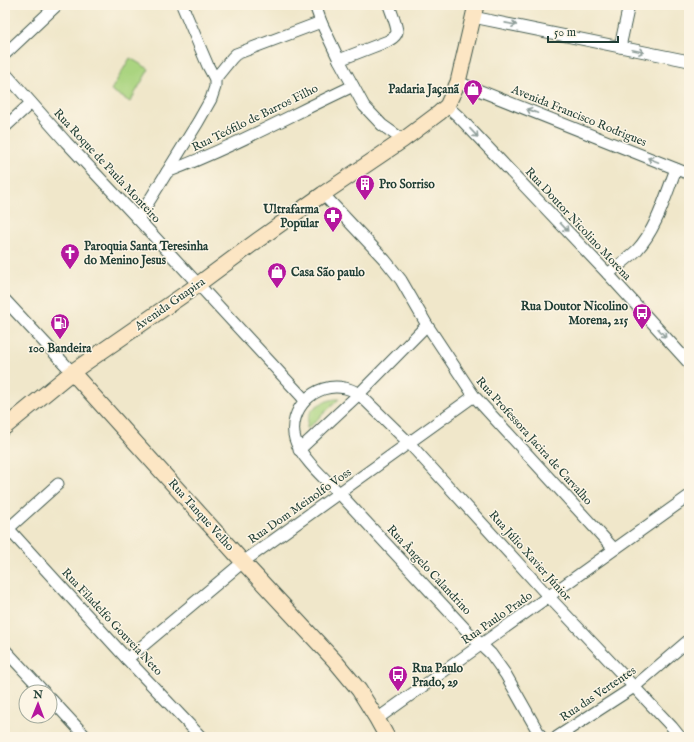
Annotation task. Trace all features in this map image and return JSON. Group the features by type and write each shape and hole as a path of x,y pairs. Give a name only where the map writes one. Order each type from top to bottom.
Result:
{"main road":[{"name":"Avenida Guapira","path":"5,427 72,372 198,284 322,194 403,140 439,113 446,106 458,82 474,11"},
{"name":"Rua Tanque Velho","path":"72,372 243,562 335,661 359,690 387,737"}],"street":[{"path":"5,54 57,5"},
{"path":"138,219 211,99 215,87 215,79 182,5"},
{"path":"314,5 339,60 364,106 382,125 403,140"},
{"path":"339,60 388,42 395,36 397,31 389,5"},
{"path":"620,47 629,5"},
{"path":"474,11 620,47 689,61"},
{"path":"215,79 236,54 321,22"},
{"name":"Rua Roque de Paula Monteiro","path":"5,73 305,400"},
{"name":"Avenida Francisco Rodrigues","path":"458,82 689,174"},
{"name":"Rua Teófilo de Barros Filho","path":"167,172 217,152 353,86"},
{"path":"5,127 31,103"},
{"name":"Rua Doutor Nicolino Morena","path":"446,106 458,116 608,274 689,363"},
{"path":"608,274 636,251 644,240 655,222 676,169"},
{"name":"Rua Professora Jacira de Carvalho","path":"322,194 385,260 401,280 427,325 474,396 614,549"},
{"name":"Rua Tanque Velho","path":"5,300 72,372"},
{"path":"359,394 345,388 330,387 316,391 310,395 297,412 294,425 295,439 299,450 359,394 427,325"},
{"name":"Rua Júlio Xavier Júnior","path":"359,394 409,443 549,597 680,737"},
{"name":"Rua Dom Meinolfo Voss","path":"127,659 243,562 340,494 474,396"},
{"name":"Rua Ângelo Calandrino","path":"299,450 491,654 503,670 541,737"},
{"path":"7,527 58,484"},
{"name":"Rua Paulo Prado","path":"377,719 689,496"},
{"name":"Rua Filadelfo Gouveia Neto","path":"7,527 197,736"},
{"name":"Rua das Vertentes","path":"557,737 634,687 689,640"},
{"path":"5,650 37,684"},
{"path":"58,707 86,737"}],"green space":[{"path":"130,58 149,69 130,102 111,90"},
{"path":"339,399 307,429 312,410 322,403"}],"place":[{"name":"Padaria Jaçanã","path":"473,106"},
{"name":"Pro Sorriso","path":"365,201"},
{"name":"Ultrafarma Popular","path":"333,233"},
{"name":"Paroquia Santa Teresinha do Menino Jesus","path":"70,270"},
{"name":"Casa São paulo","path":"277,289"},
{"name":"Rua Doutor Nicolino Morena, 215","path":"642,330"},
{"name":"100 Bandeira","path":"60,340"},
{"name":"Rua Paulo Prado, 29","path":"398,692"}]}
